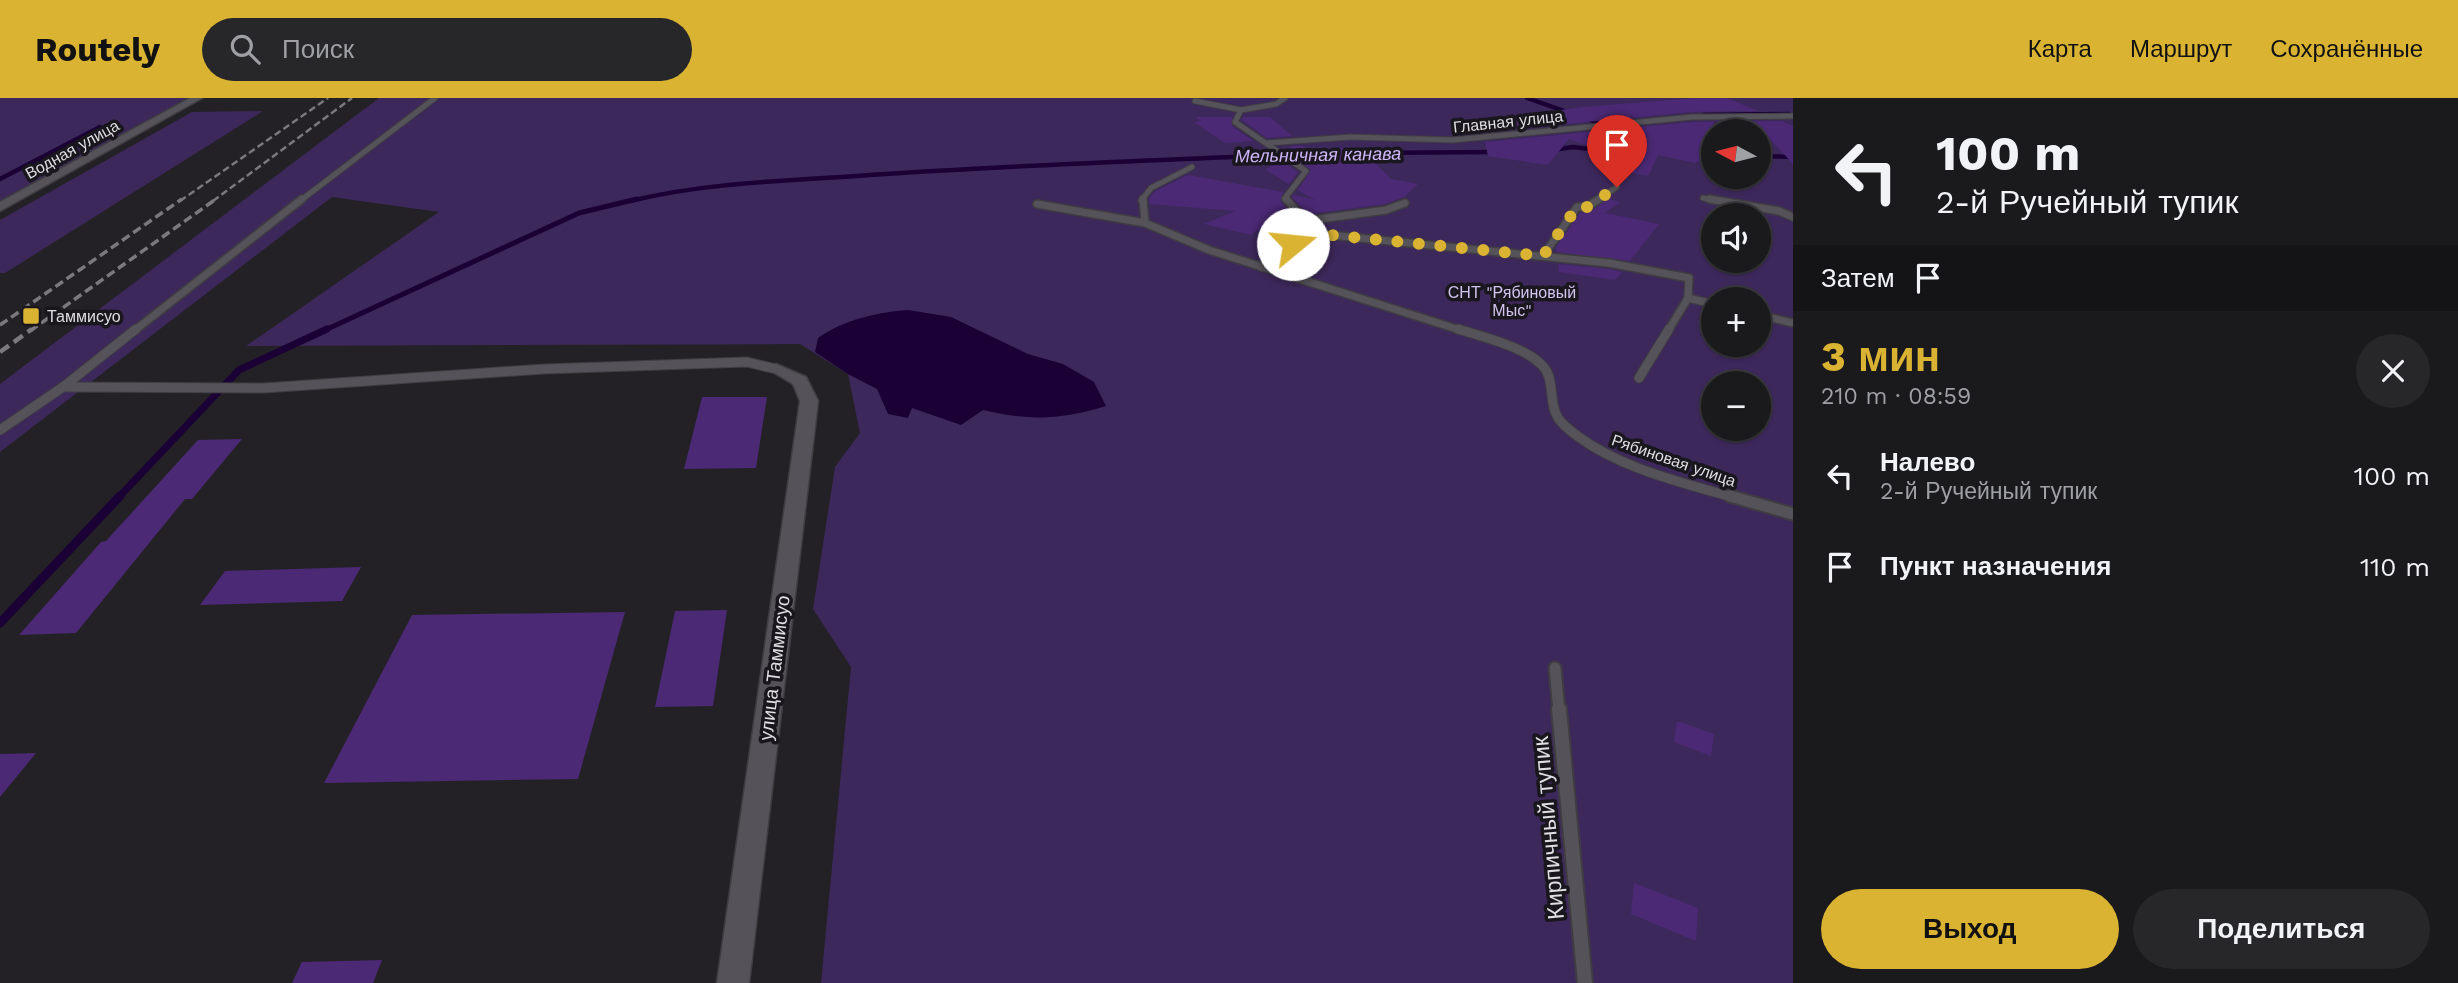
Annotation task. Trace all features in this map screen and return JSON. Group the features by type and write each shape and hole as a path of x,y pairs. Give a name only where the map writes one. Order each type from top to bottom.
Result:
{"street":[{"name":"Водная улица","path":"0,207 197,98"},
{"name":"улица Таммисуо","path":"733,983 809,401 800,381 776,369"}],"lane":[{"path":"0,429 63,387 143,322 435,98"},
{"path":"1195,101 1241,110 1276,104 1284,98"},
{"path":"1241,110 1235,122 1306,172 1285,198 1305,221 1310,233"},
{"name":"Главная улица","path":"1266,143 1351,137 1453,139 1692,117 1793,116"},
{"path":"1145,223 1141,201 1151,187 1192,167"},
{"path":"1543,256 1577,207 1587,207 1617,187"},
{"path":"1703,198 1779,211 1793,216"},
{"path":"1305,221 1386,209 1405,203"},
{"name":"Рябиновая улица","path":"1037,204 1145,223 1209,250 1510,346 1542,363 1550,376 1550,408 1563,424 1585,441 1656,472 1793,514"},
{"path":"1261,267 1310,233 1609,263 1689,278 1688,298 1639,378"},
{"path":"1688,298 1701,301"},
{"path":"1771,318 1793,323"},
{"path":"63,387 264,388 544,369 747,362 776,369"},
{"name":"Кирпичный тупик","path":"1555,668 1585,983"}],"green space":[{"path":"0,98 188,98 0,201"},
{"name":"СНТ \"Рябиновый Мыс\"","path":"379,98 1793,98 1793,983 821,983 851,667 813,609 835,467 860,433 848,374 800,344 246,346 439,212 332,197 0,452 0,384"},
{"path":"263,111 5,273 0,273 0,220 192,112"}],"shaded area":[{"path":"908,310 951,317 1028,354 1063,364 1094,382 1106,406 1074,414 1045,417 1015,416 983,410 961,425 912,408 908,418 888,414 877,389 815,352 818,338 838,326 873,315"}],"building":[{"path":"1727,98 1758,111 1691,112 1483,132 1480,120 1584,107"},
{"path":"1195,117 1232,117 1232,126 1253,141 1225,143 1194,122 1201,121"},
{"path":"1243,117 1270,117 1292,136 1267,138 1242,120"},
{"path":"1771,121 1782,121 1793,126 1793,164 1771,140"},
{"path":"1701,122 1701,160 1695,163 1658,155 1648,176 1599,167 1609,154 1569,139 1548,165 1488,156 1485,142"},
{"path":"1291,146 1308,149 1359,147 1391,179 1418,184 1404,197 1385,204 1308,214 1292,197 1294,195 1315,200 1298,190 1311,170 1286,151"},
{"path":"1279,159 1298,172 1289,184 1266,170"},
{"path":"1188,175 1283,192 1281,202 1302,226 1264,225 1251,235 1204,224 1235,211 1150,204 1149,199 1154,192"},
{"path":"1608,199 1620,202 1605,213 1659,224 1630,261 1557,252 1556,247 1580,213 1590,212"},
{"path":"1558,264 1622,272 1615,280 1559,272"},
{"path":"702,397 767,397 756,468 684,469"},
{"path":"242,439 192,499 185,499 76,633 19,635 101,542 106,541 198,440"},
{"path":"361,567 342,601 200,605 225,571"},
{"path":"727,610 713,706 655,707 675,611"},
{"path":"625,612 578,779 324,783 412,615"},
{"path":"1677,721 1714,734 1711,756 1674,742"},
{"path":"36,753 0,797 0,754"},
{"path":"1634,883 1698,908 1696,941 1631,914"},
{"path":"382,960 373,983 292,983 302,962"}],"waterway":[{"path":"1527,98 1570,113"},
{"path":"1704,115 1789,114"},
{"path":"1585,118 1626,133"},
{"path":"0,179 100,127"},
{"name":"Мельничная канава","path":"1553,150 1573,147 1616,152"},
{"name":"Мельничная канава","path":"1357,153 1498,152"},
{"name":"Мельничная канава","path":"630,201 714,186 771,181 1302,154"},
{"name":"Мельничная канава","path":"1771,156 1793,157"},
{"path":"323,331 579,213 637,199"},
{"path":"118,498 239,370 327,329"},
{"path":"0,623 120,496"}],"railway":[{"path":"180,201 328,98"},
{"path":"213,201 352,98"},
{"path":"0,325 182,199"},
{"path":"30,331 216,199"},
{"path":"0,352 32,329"}],"place":[{"name":"Таммисуо","path":"31,316"}],"route":[{"path":"1293,244 1310,233 1543,256 1577,207 1587,207 1617,187"}]}
